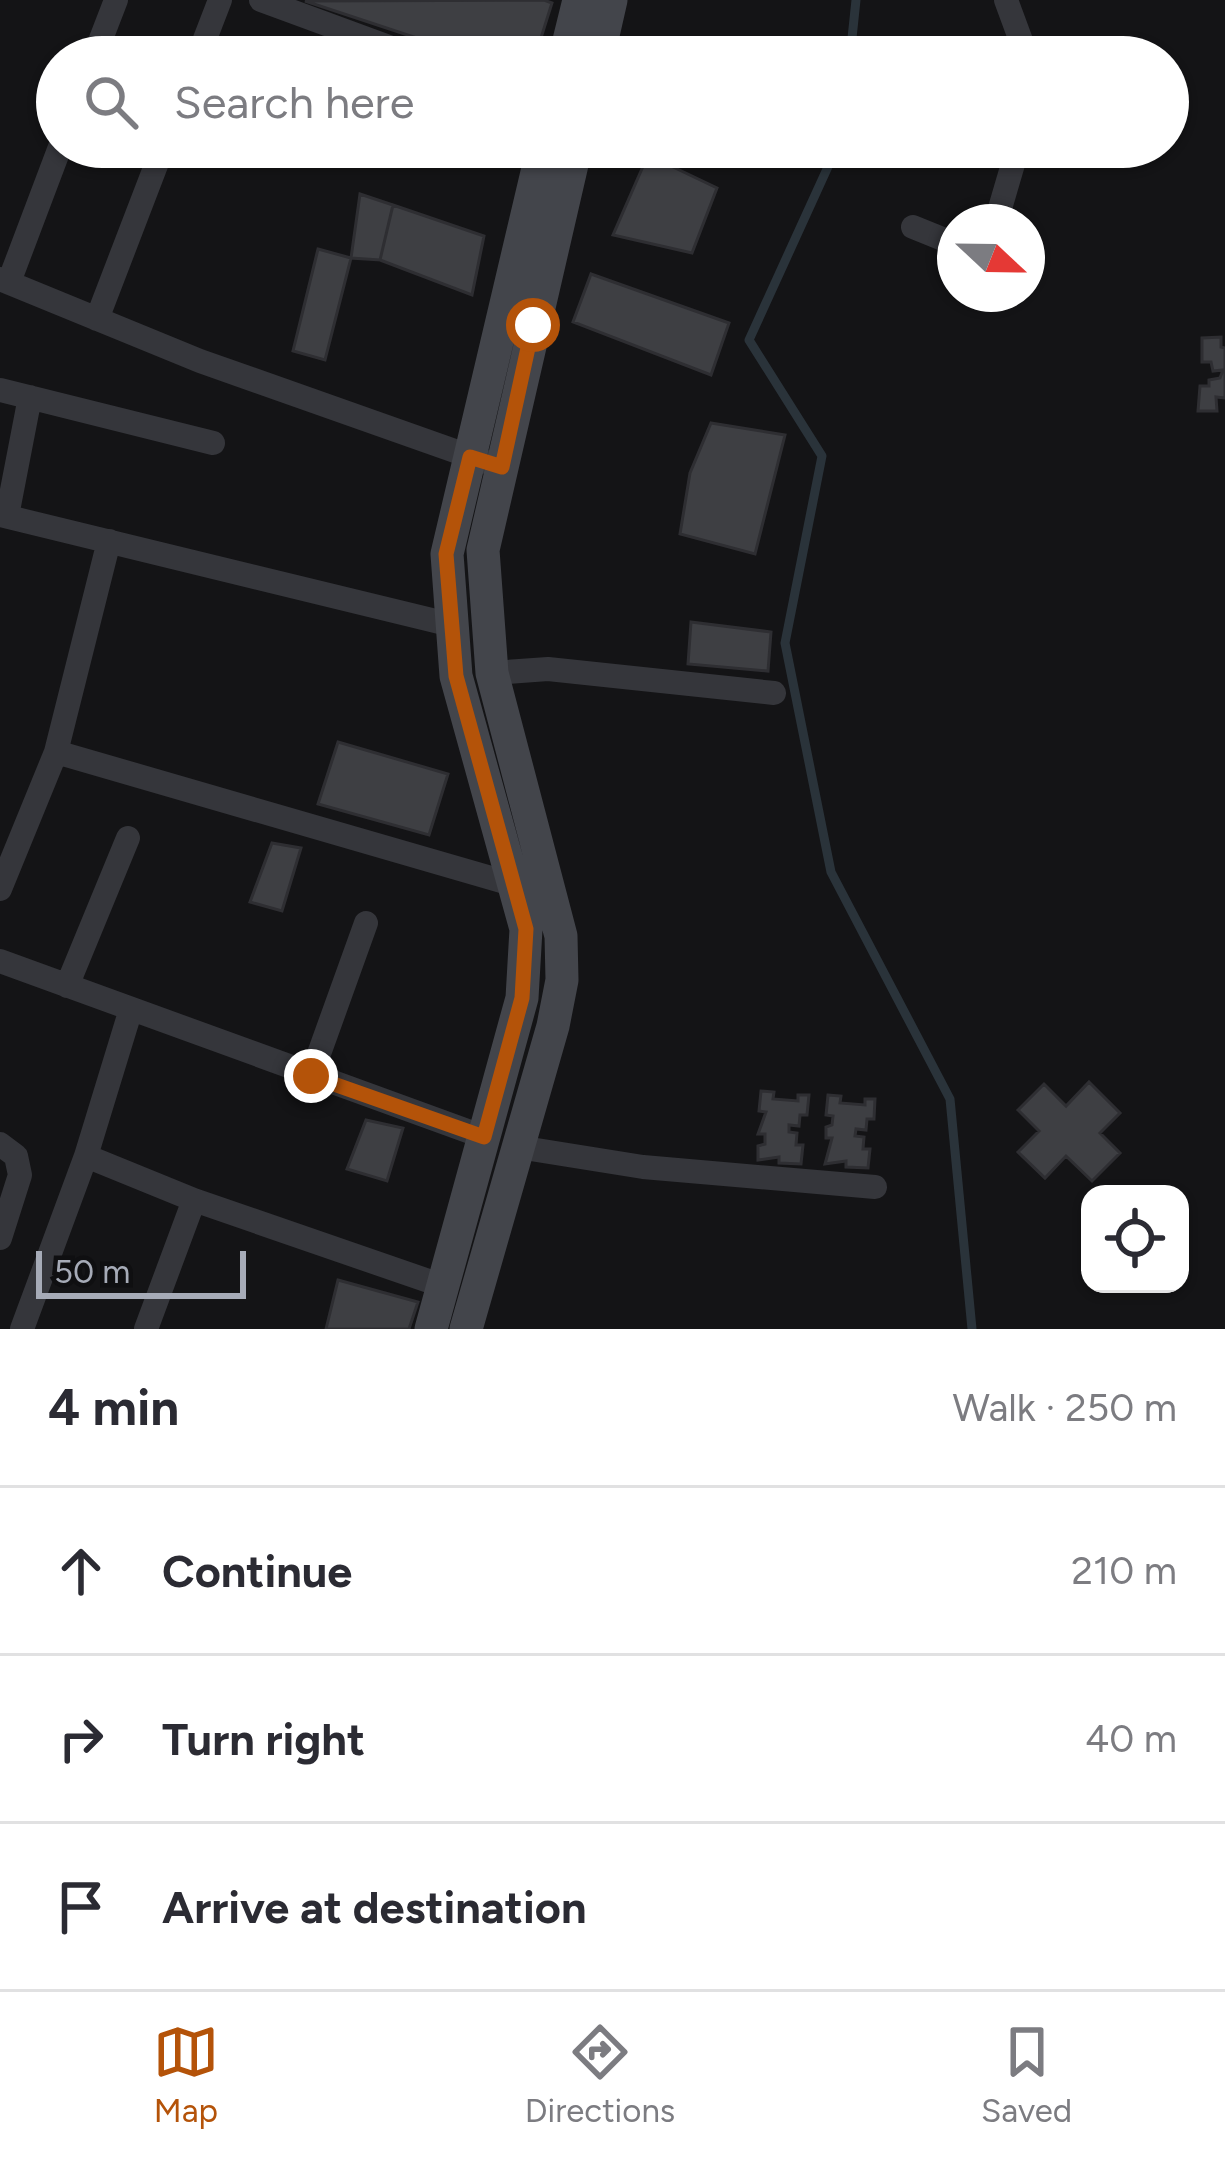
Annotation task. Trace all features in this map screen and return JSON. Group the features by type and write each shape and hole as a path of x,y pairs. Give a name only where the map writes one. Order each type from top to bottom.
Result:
{"street":[{"path":"102,36 116,0"},
{"path":"206,36 220,0"},
{"path":"261,0 359,36"},
{"path":"1006,0 1019,36"},
{"path":"572,36 583,1"},
{"path":"583,1 592,36"},
{"path":"51,168 4,280 200,362 486,462"},
{"path":"97,319 155,168"},
{"path":"466,1329 562,980 561,936 492,673 483,550 486,462 539,168"},
{"path":"430,1329 522,998 526,929 456,676 446,554 486,462 570,168"},
{"path":"1001,204 1012,168"},
{"path":"913,227 937,237"},
{"path":"0,390 213,443"},
{"path":"30,398 3,516 452,626"},
{"path":"0,889 56,752 109,542"},
{"path":"492,673 548,669 774,693"},
{"path":"56,752 515,885"},
{"path":"67,986 128,838"},
{"path":"311,1076 366,923"},
{"path":"0,962 484,1137"},
{"path":"22,1329 86,1156 131,1009"},
{"path":"499,1083 534,1092"},
{"path":"0,1144 16,1156 20,1175 0,1238"},
{"path":"518,1147 610,1163 875,1187"},
{"path":"86,1156 194,1200 442,1286"},
{"path":"146,1329 194,1200"}],"building":[{"path":"305,1 552,3 542,36 411,36"},
{"path":"642,168 675,168 717,188 692,253 613,235"},
{"path":"360,194 393,205 380,260 351,258"},
{"path":"393,205 484,236 472,295 380,260"},
{"path":"318,249 351,258 325,360 293,351"},
{"path":"591,274 729,323 711,375 573,322"},
{"path":"1221,337 1225,398 1216,397 1217,411 1198,411 1200,386 1209,386 1209,380 1220,378 1223,370 1213,371 1211,362 1202,362 1202,338"},
{"path":"711,423 785,435 755,554 680,534 690,473"},
{"path":"691,622 771,632 768,671 688,664"},
{"path":"338,742 448,774 429,835 318,804"},
{"path":"272,843 301,848 282,911 250,902"},
{"path":"1089,1082 1120,1113 1100,1133 1120,1153 1092,1181 1066,1156 1045,1178 1018,1152 1039,1131 1018,1110 1044,1084 1066,1106"},
{"path":"761,1091 774,1092 773,1099 798,1101 798,1095 809,1095 807,1115 800,1115 799,1126 789,1125 789,1132 797,1133 796,1145 803,1145 801,1164 779,1163 779,1157 758,1160 758,1146 765,1144 765,1134 758,1134 766,1112 759,1111"},
{"path":"828,1095 841,1096 840,1103 865,1105 865,1099 875,1099 874,1119 867,1119 866,1130 856,1129 855,1136 864,1137 863,1149 870,1149 868,1168 846,1167 846,1161 825,1164 832,1138 826,1138 826,1127 832,1125 833,1116 826,1115"},
{"path":"366,1120 403,1128 387,1181 347,1169"},
{"path":"338,1280 418,1302 409,1329 326,1329"}],"waterway":[{"path":"852,36 856,0"},
{"path":"827,168 749,340 822,456 785,643 831,872 950,1099 972,1329"}],"route":[{"path":"311,1076 484,1137 522,998 526,929 456,676 446,554 470,457 502,467 533,325"}]}
